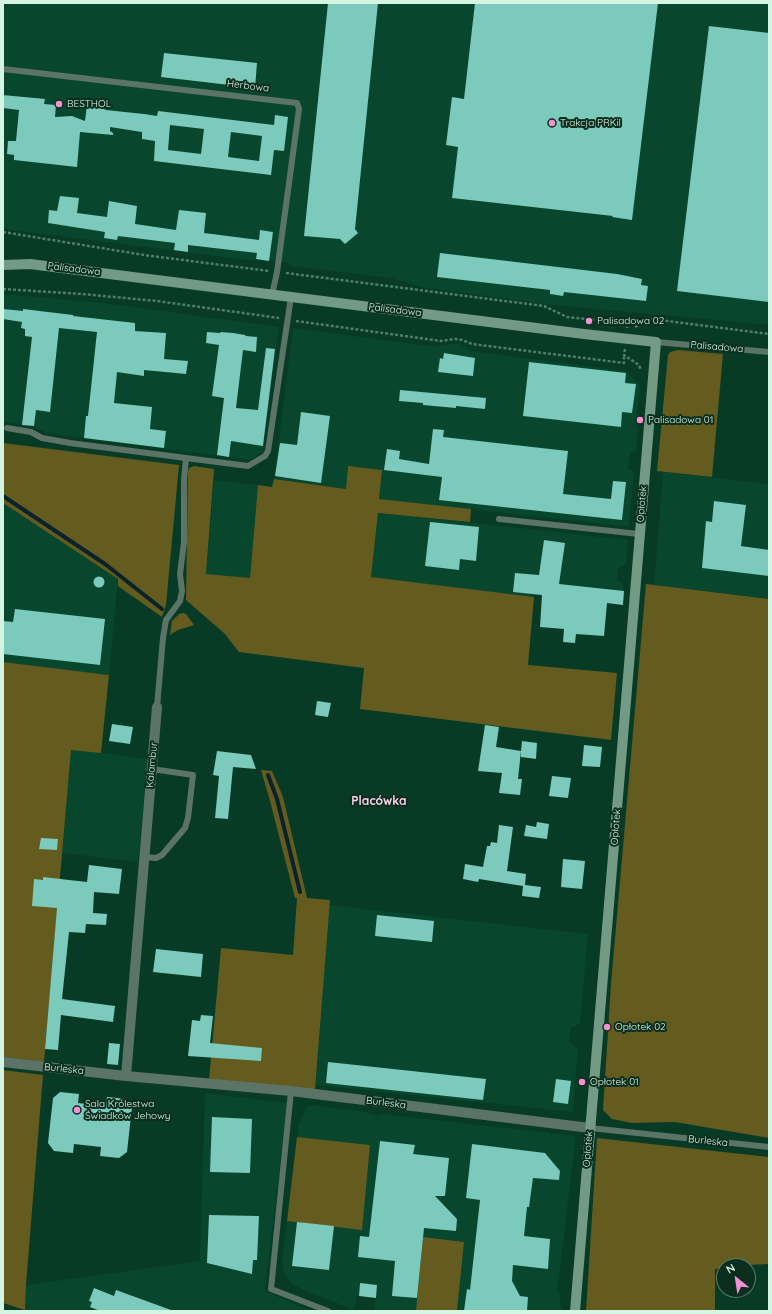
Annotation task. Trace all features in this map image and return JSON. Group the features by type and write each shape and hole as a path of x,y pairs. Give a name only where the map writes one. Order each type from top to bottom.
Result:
{"street":[{"name":"Palisadowa","path":"3,258 22,263 656,342"},
{"name":"Palisadowa","path":"3,264 22,263"},
{"name":"Opłotek","path":"575,1311 656,342"},
{"name":"Kalambur","path":"126,1076 157,707"},
{"name":"Burleska","path":"3,1062 126,1076 290,1091 590,1128"}],"lane":[{"name":"Herbowa","path":"3,69 296,103 299,110 277,272 272,295"},
{"path":"7,428 31,432 42,438 70,443 248,466 265,456 268,451 291,297"},
{"name":"Palisadowa","path":"656,342 769,352"},
{"name":"Kalambur","path":"157,707 166,620 180,601 182,591 180,574 184,542 184,480 186,458"},
{"path":"499,519 639,534"},
{"path":"145,857 156,858 162,855 185,828 188,818 193,775 152,769"},
{"path":"290,1091 271,1289 328,1311"},
{"name":"Burleska","path":"590,1128 769,1147"}],"path":[{"path":"3,232 144,255 544,306 567,317 627,323 624,362 472,344 454,339 441,341 157,301 3,289"},
{"path":"627,328 635,328 641,324 644,318 769,334"},
{"path":"624,355 639,365 643,374"}],"shaded area":[{"path":"3,3 769,3 769,325 552,305 421,287 390,278 292,266 286,262 256,259 256,261 3,229"},
{"path":"3,294 112,304 279,327 262,452 253,459 244,459 46,433 34,426 3,422"},
{"path":"293,328 437,347 440,345 460,343 470,351 625,371 640,385 636,426 638,428 636,451 630,453 628,469 634,471 629,527 379,499 381,470 348,466 346,489 274,479"},
{"path":"678,350 723,354 712,477 657,471 668,355 670,352"},
{"path":"3,443 179,465 166,605 162,617 118,586 118,579 3,503"},
{"path":"194,466 214,469 206,574 250,578 258,485 272,487 274,479 346,489 348,466 382,470 379,499 471,509 470,522 378,513 371,577 534,597 528,665 617,673 611,740 360,709 364,668 239,652 225,634 186,600 188,471 189,468"},
{"path":"663,472 769,484 769,599 654,585"},
{"path":"214,480 258,485 250,578 206,575"},
{"path":"3,503 118,579 109,675 3,662"},
{"path":"378,513 628,540 626,564 618,568 617,580 624,585 623,605 535,595 534,597 497,593 371,577"},
{"path":"646,584 769,599 769,1138 675,1122 632,1123 612,1119 603,1110 611,984"},
{"path":"179,614 186,614 194,625 178,630 170,635 172,621"},
{"path":"3,662 109,675 101,753 71,750 44,1062 3,1057"},
{"path":"71,749 148,759 138,862 62,853"},
{"path":"261,770 272,771 283,797 307,898 330,900 315,1090 209,1080 221,948 293,955 297,898 295,898"},
{"path":"329,905 588,934 580,1024 571,1027 569,1043 578,1047 573,1112 316,1085"},
{"path":"3,1070 43,1075 25,1310 3,1303"},
{"path":"205,1093 287,1103 265,1291 307,1309 306,1311 25,1310 26,1285 200,1261"},
{"path":"308,1105 368,1112 369,1114 380,1116 382,1114 576,1136 557,1292 561,1293 560,1306 562,1311 457,1311 464,1242 423,1237 416,1311 374,1311 377,1285 360,1284 359,1296 356,1297 355,1310 303,1290 291,1283 285,1275 282,1262 299,1124"},
{"path":"297,1137 370,1145 362,1230 287,1221"},
{"path":"597,1138 769,1157 769,1264 756,1265 756,1258 716,1258 715,1311 586,1311"},
{"path":"423,1237 464,1242 457,1311 416,1311"}],"building":[{"path":"328,3 378,3 355,229 358,233 345,244 340,239 304,236"},
{"name":"Trakcja PRKiI","path":"475,3 658,3 632,220 612,217 613,216 452,198 458,147 446,145 452,97 464,99"},
{"path":"709,26 769,33 769,302 677,291"},
{"path":"164,53 257,63 255,88 161,77"},
{"path":"3,95 45,99 44,104 56,105 55,117 72,116 85,121 87,105 93,104 106,110 157,116 158,111 274,125 275,115 288,117 284,151 274,150 271,175 154,161 155,141 142,139 142,132 110,127 110,131 113,135 80,132 77,167 14,160 14,155 7,154 8,141 16,141 19,110 3,108","holes":["170,125 204,129 201,154 168,150","231,132 262,136 259,161 228,157"]},
{"path":"60,196 79,198 77,213 107,217 109,201 137,206 135,224 176,230 179,210 206,213 204,233 259,240 260,230 273,232 269,261 256,259 257,253 188,245 188,252 174,250 175,243 118,236 117,240 104,238 105,232 48,223 49,210 57,211"},
{"path":"440,253 617,274 642,279 641,285 648,286 646,301 564,292 563,296 550,294 550,290 437,277"},
{"path":"3,309 23,311 23,309 135,323 135,331 166,333 164,359 188,361 186,374 144,370 144,376 117,372 114,403 152,407 150,429 166,431 164,448 84,438 86,416 88,416 97,332 59,328 50,412 36,410 34,426 22,425 32,337 25,336 25,329 21,328 22,322 3,319"},
{"path":"207,332 233,333 257,337 256,352 243,350 236,408 258,410 266,348 275,349 263,446 231,441 229,457 217,455 224,398 212,396 219,345 206,343"},
{"path":"444,353 475,358 473,376 438,372 440,358 443,359"},
{"path":"529,362 626,373 625,383 636,384 632,413 622,412 621,427 523,416"},
{"path":"400,390 486,398 485,409 423,405 423,403 399,401"},
{"path":"301,412 330,416 321,483 275,476 280,443 297,445"},
{"path":"433,429 444,430 443,437 568,451 563,494 611,499 613,481 626,482 622,520 439,500 442,477 384,470 387,449 400,451 399,459 429,464"},
{"path":"714,501 746,505 741,546 769,550 769,576 702,568 706,521 712,522"},
{"path":"430,522 479,527 476,561 460,559 459,570 425,566"},
{"path":"544,540 565,543 559,584 624,591 623,605 607,603 604,636 576,634 575,643 563,642 564,629 540,627 542,595 513,592 515,573 539,575"},
{"path":"99,576 103,578 105,582 103,586 99,588 95,586 93,582 95,578"},
{"path":"15,609 105,619 100,665 3,654 3,621 13,622"},
{"path":"317,701 331,703 328,717 315,715"},
{"path":"112,724 133,727 130,744 109,741"},
{"path":"485,725 499,727 496,747 521,751 518,779 522,779 520,795 499,793 502,773 478,771"},
{"path":"522,741 537,743 536,759 521,757"},
{"path":"584,745 602,747 600,767 582,766"},
{"path":"217,751 251,755 256,769 233,767 228,819 215,818 219,776 213,775"},
{"path":"552,776 571,778 568,798 549,796"},
{"path":"537,822 549,824 547,839 524,836 526,825 536,827"},
{"path":"499,825 513,827 507,871 526,874 525,885 541,887 539,898 522,896 523,886 479,879 478,882 463,879 465,864 483,867 487,846 490,846 491,842 497,843"},
{"path":"41,838 58,839 57,850 39,849"},
{"path":"563,859 585,861 582,889 561,887"},
{"path":"89,865 122,869 119,894 94,892 93,913 107,914 106,925 86,924 85,933 69,932 62,999 115,1006 113,1022 61,1015 58,1050 45,1049 57,908 32,906 34,879 43,880 43,877 87,882"},
{"path":"377,915 434,921 432,942 375,936"},
{"path":"156,949 203,954 201,977 153,972"},
{"path":"201,1015 213,1016 210,1043 262,1048 261,1061 188,1056 192,1020 200,1021"},
{"path":"109,1043 120,1044 118,1065 107,1064"},
{"path":"328,1062 486,1079 483,1100 326,1083"},
{"path":"556,1079 571,1081 568,1104 553,1102"},
{"path":"60,1092 79,1094 78,1103 106,1107 107,1097 126,1099 132,1107 127,1152 119,1158 100,1156 101,1147 74,1144 73,1153 54,1151 48,1143 53,1098"},
{"path":"212,1117 252,1119 250,1173 210,1172"},
{"path":"380,1141 415,1145 413,1154 449,1158 445,1196 435,1196 457,1219 456,1231 424,1228 417,1298 392,1296 395,1261 358,1257 360,1236 369,1237"},
{"path":"472,1144 545,1153 560,1171 559,1180 533,1178 529,1207 527,1207 524,1236 550,1239 548,1269 513,1265 512,1281 520,1296 528,1297 527,1311 464,1311 467,1289 470,1290 480,1200 466,1198"},
{"path":"209,1215 259,1216 257,1260 253,1260 252,1274 207,1263"},
{"path":"297,1222 334,1226 329,1270 292,1266"},
{"path":"360,1283 377,1285 376,1298 359,1296"},
{"path":"94,1288 114,1296 116,1290 171,1311 100,1311 90,1307 92,1302 89,1301"}],"waterway":[{"path":"3,496 105,564 162,609"},
{"path":"268,775 277,799 300,892"}],"place":[{"name":"BESTHOL","path":"59,104"},
{"name":"Trakcja PRKiI","path":"552,123"},
{"name":"Palisadowa 02","path":"589,321"},
{"name":"Palisadowa 01","path":"640,420"},
{"name":"Opłotek 02","path":"607,1027"},
{"name":"Opłotek 01","path":"582,1082"},
{"name":"Sala Królestwa Świadków Jehowy","path":"77,1110"}],"district":[{"name":"Placówka","path":"379,801"}]}
